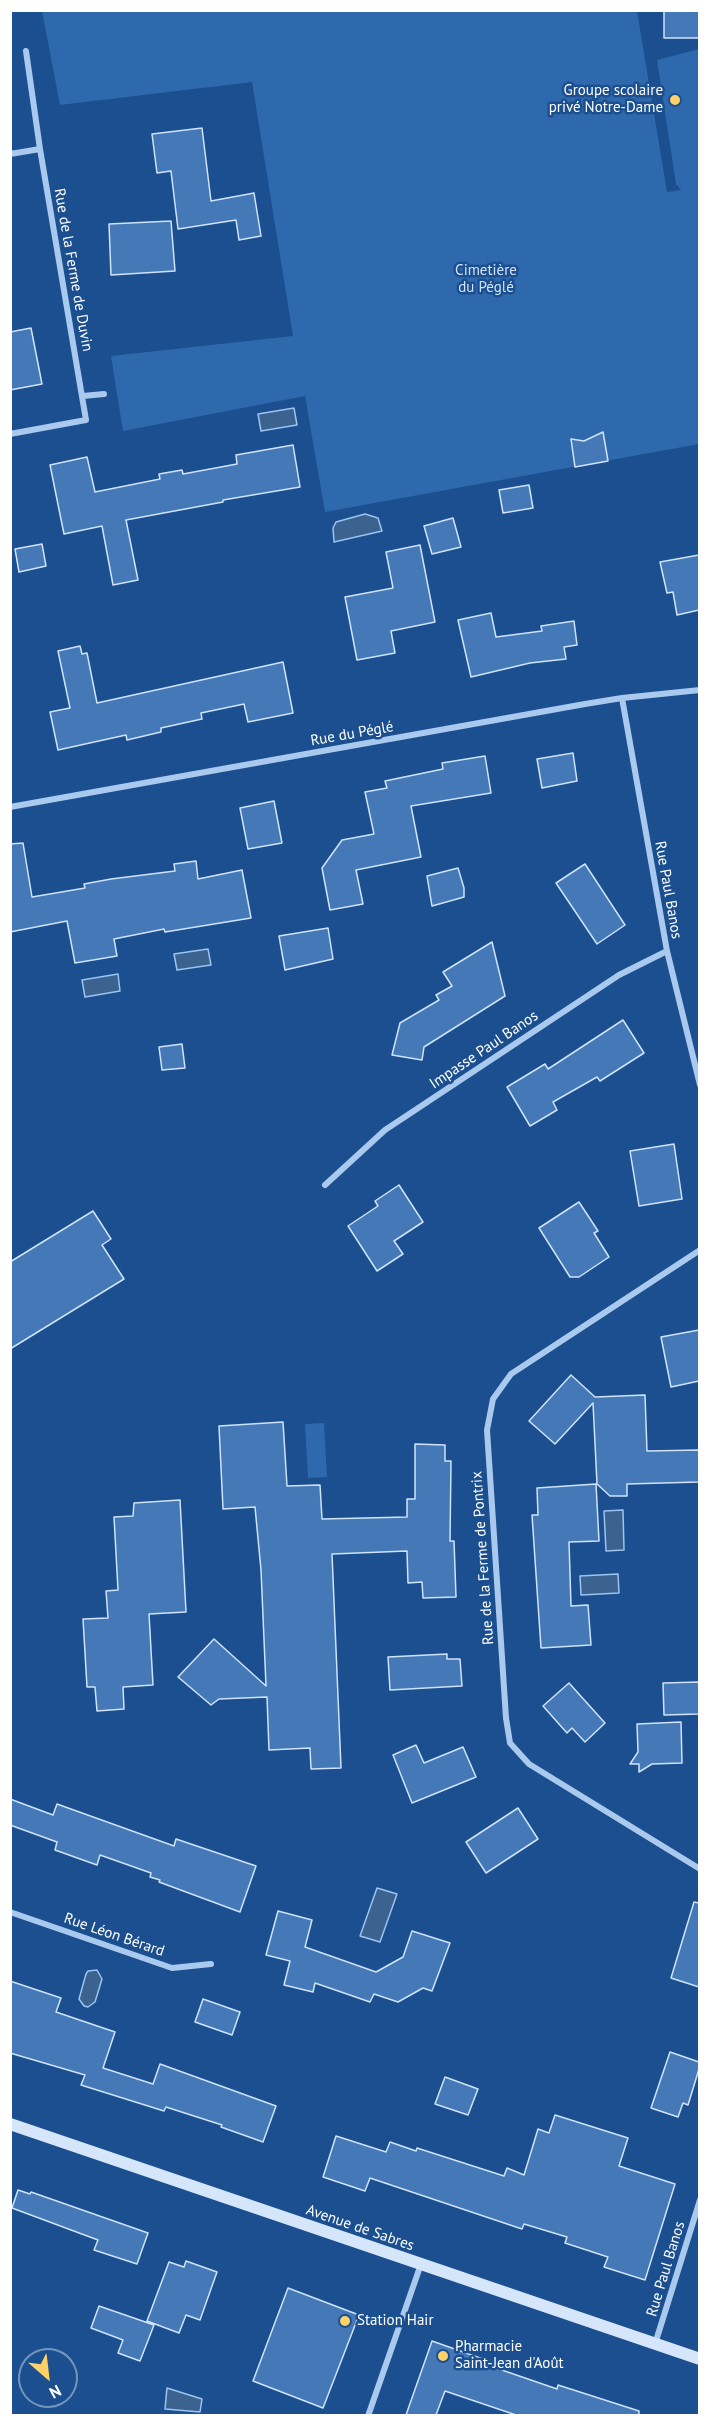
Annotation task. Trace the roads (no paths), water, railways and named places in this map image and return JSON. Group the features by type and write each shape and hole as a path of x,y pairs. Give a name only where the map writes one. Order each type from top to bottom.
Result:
{"main road":[{"name":"Avenue de Sabres","path":"10,2124 699,2360"}],"street":[{"name":"Rue de la Ferme de Duvin","path":"10,434 86,420 40,149 26,51"},
{"path":"10,154 40,149"},
{"path":"83,396 104,394"},
{"name":"Rue du Péglé","path":"10,807 622,698 699,690"},
{"name":"Rue Paul Banos","path":"622,698 667,951 699,1085"},
{"name":"Impasse Paul Banos","path":"325,1185 385,1130 619,975 667,951"},
{"name":"Rue de la Ferme de Pontrix","path":"699,1250 511,1374 493,1399 487,1430 506,1718 510,1743 529,1764 699,1869"},
{"name":"Rue Léon Bérard","path":"10,1912 172,1968 211,1964"},
{"name":"Rue Paul Banos","path":"655,2344 699,2200"},
{"path":"368,2415 421,2264"}],"place":[{"name":"Groupe scolaire privé Notre-Dame","path":"675,100"},
{"name":"Station Hair","path":"345,2321"},
{"name":"Pharmacie Saint-Jean d'Août","path":"443,2356"}],"park label":[{"name":"Cimetière du Péglé","path":"486,280"}]}
